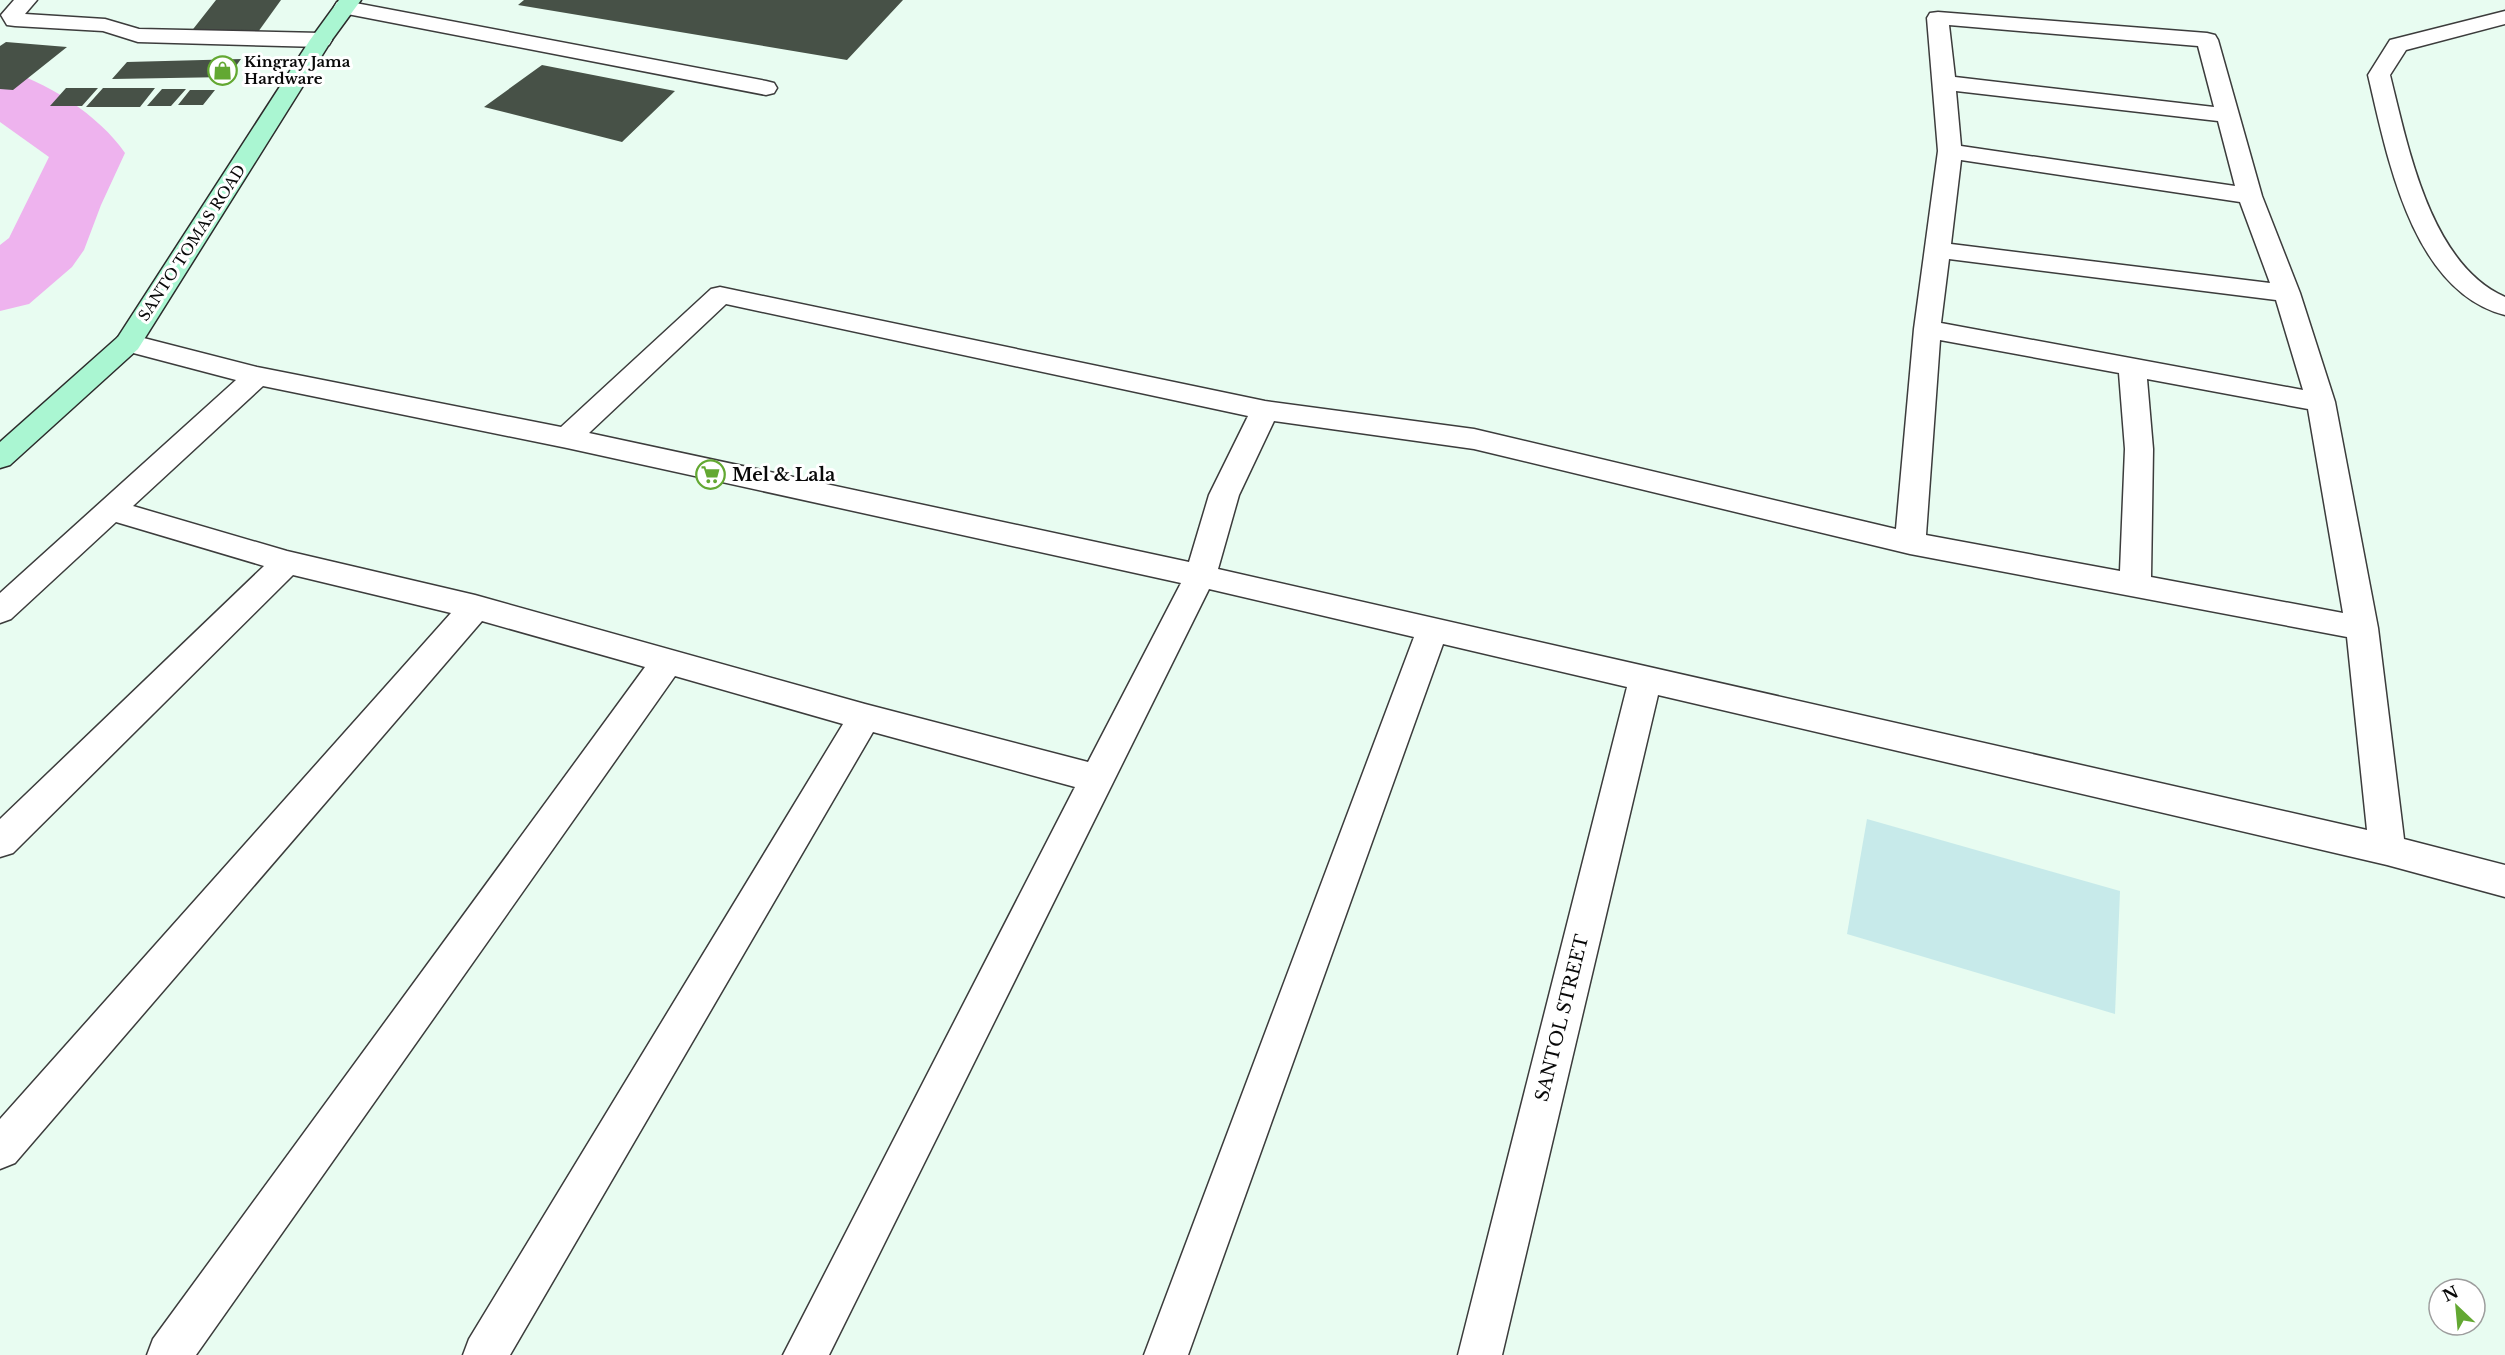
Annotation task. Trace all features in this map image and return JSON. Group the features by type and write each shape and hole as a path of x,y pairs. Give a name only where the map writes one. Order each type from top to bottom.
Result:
{"street":[{"path":"26,0 12,15 15,20 105,25 138,35 321,40"},
{"path":"347,4 766,88"},
{"name":"SANTO TOMAS ROAD","path":"0,458 128,343 321,40 347,4"},
{"path":"1910,543 1927,329 1950,151 1946,83 1938,18 2207,40 2250,196 2287,293 2321,402 2362,628 2387,850"},
{"path":"2505,33 2494,19 2398,45 2379,75 2404,176 2438,248 2455,272 2479,294 2505,307"},
{"path":"1946,83 2226,115"},
{"path":"1950,151 2250,196"},
{"path":"1938,250 2287,293"},
{"path":"567,438 720,295 1265,410 1474,439 1910,543 2135,583 2362,628"},
{"path":"1927,329 2321,402"},
{"path":"128,343 257,376 567,438 1200,576 2387,850 2505,881"},
{"path":"2132,368 2139,449 2135,583"},
{"path":"0,611 257,376"},
{"path":"805,1355 1200,576 1224,495 1265,410"},
{"path":"111,510 287,562 475,607 865,717 1098,779"},
{"path":"0,842 287,562"},
{"path":"0,1149 475,607"},
{"path":"1166,1355 1432,631"},
{"path":"169,1355 667,662"},
{"name":"SANTOL STREET","path":"1480,1355 1645,680"},
{"path":"485,1355 865,717"}],"shaded area":[{"path":"1867,819 2120,891 2115,1014 1847,934"}],"building":[{"path":"216,0 281,0 258,32 190,33"},
{"path":"524,0 903,0 847,60 518,5"},
{"path":"6,42 67,47 13,90 0,89 0,46"},
{"path":"241,59 228,77 112,79 127,62"},
{"path":"542,65 675,91 622,142 484,107"},
{"path":"66,88 98,88 82,106 50,106"},
{"path":"103,88 155,88 140,107 86,107"},
{"path":"162,89 186,89 171,106 147,106"},
{"path":"190,90 215,90 203,105 178,105"}],"waterway":[{"path":"0,90 66,133 88,153 62,205 44,250 0,286"}],"place":[{"name":"Kingray Jama Hardware","path":"223,71"},
{"name":"Mel & Lala","path":"711,475"}]}
